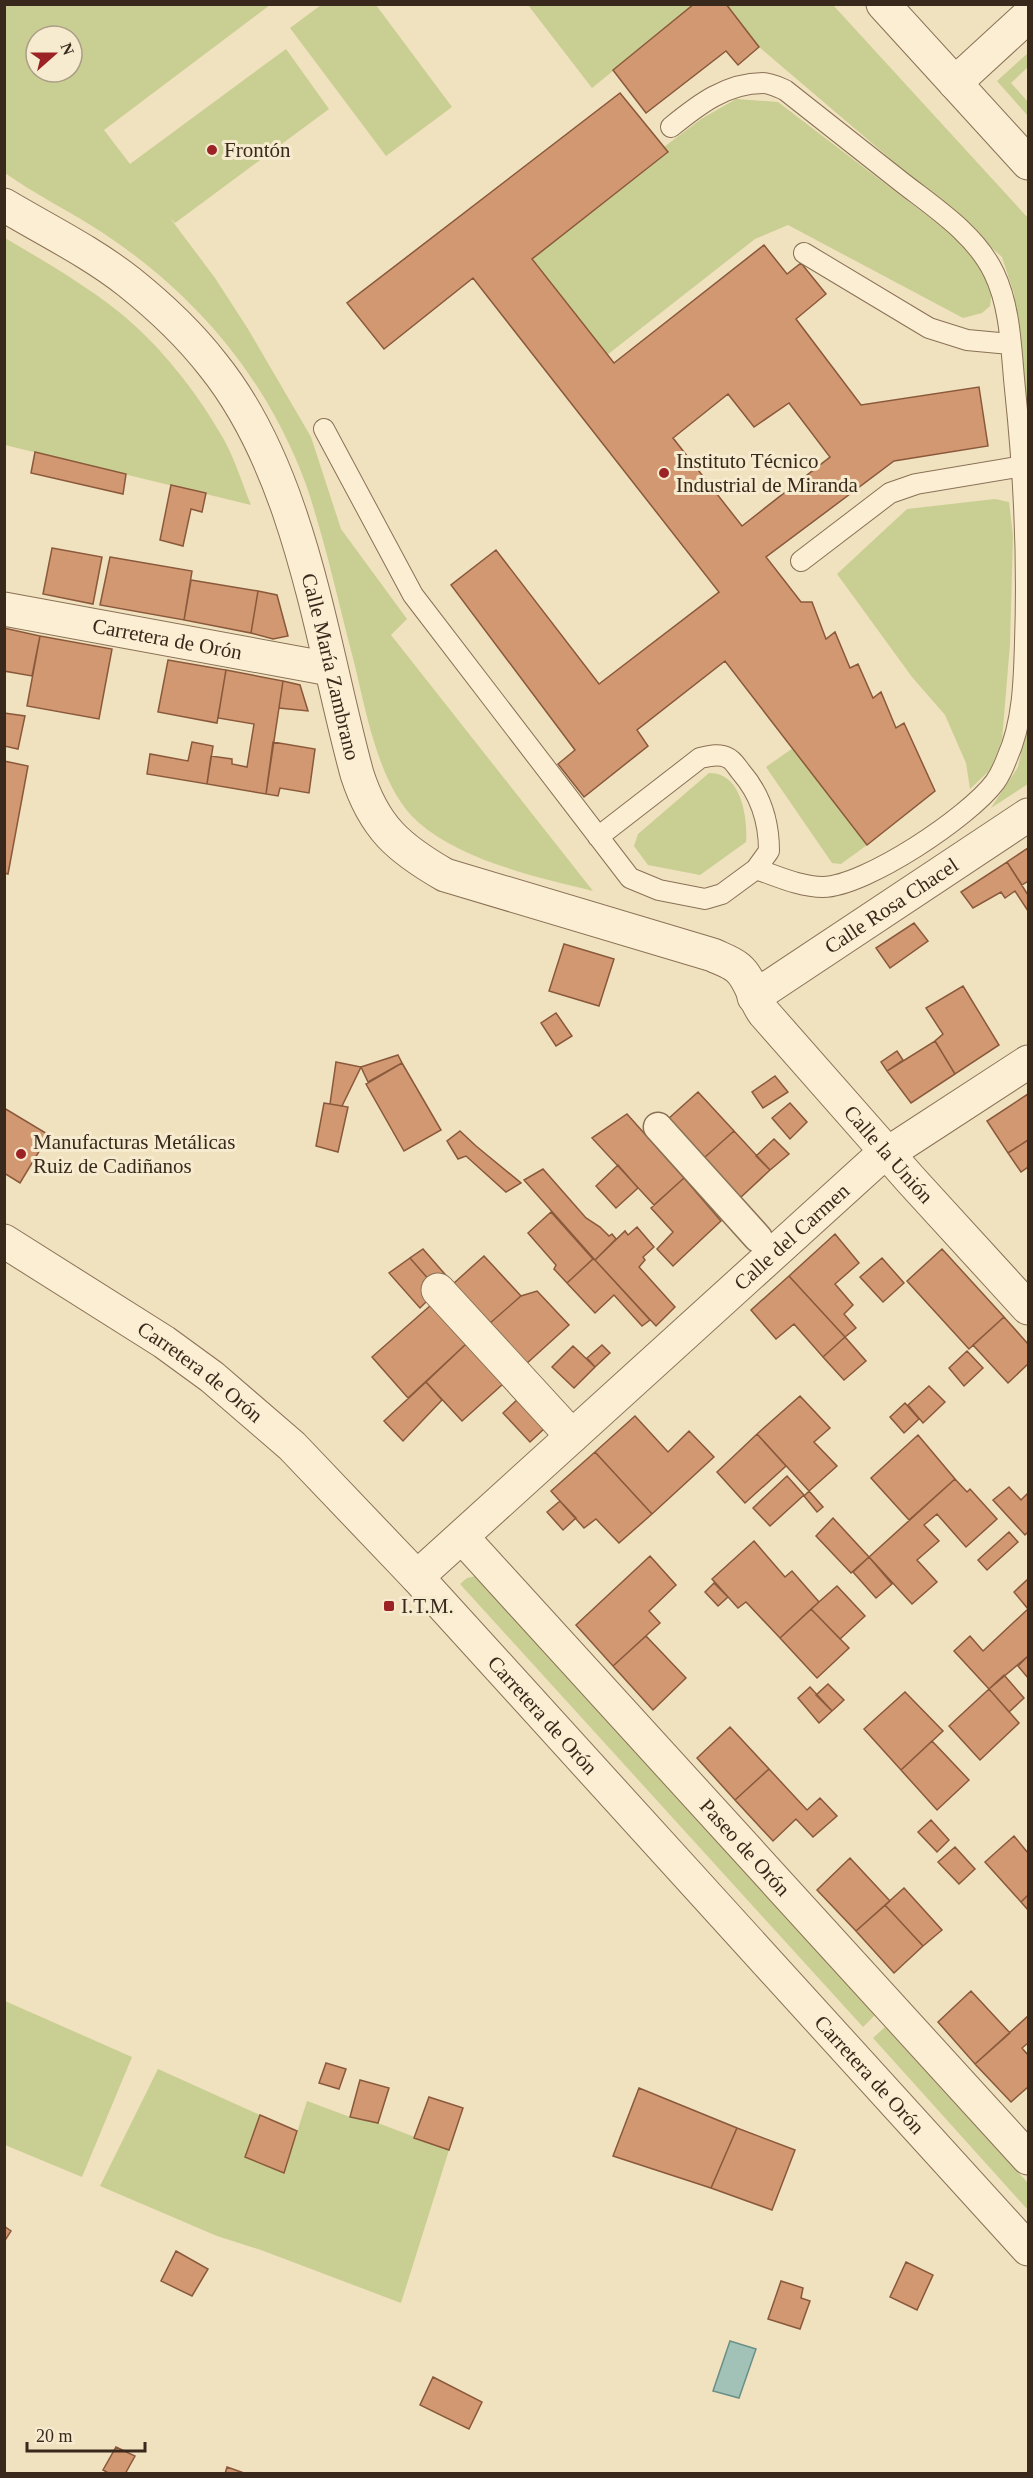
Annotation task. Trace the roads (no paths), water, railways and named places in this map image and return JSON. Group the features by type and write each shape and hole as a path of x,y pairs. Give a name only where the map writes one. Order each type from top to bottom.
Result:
{"street":[{"path":"883,4 1029,163"},
{"path":"955,83 1029,16"},
{"name":"Calle María Zambrano","path":"4,205 127,280 179,327 214,365 240,405 259,438 279,484 314,600 364,796 386,832 409,852 445,875 713,955 740,969 754,997"},
{"name":"Carretera de Orón","path":"4,609 330,669"},
{"name":"Calle Rosa Chacel","path":"754,997 1029,815"},
{"name":"Calle la Unión","path":"754,997 764,1013 887,1153 1029,1308"},
{"name":"Calle del Carmen","path":"417,1577 860,1174 887,1153 1029,1062"},
{"name":"Calle del Carmen","path":"658,1127 758,1238"},
{"name":"Carretera de Orón","path":"4,1241 164,1342 212,1377 292,1446 417,1577 1029,2249"},
{"path":"438,1290 572,1436"},
{"name":"Paseo de Orón","path":"462,1537 1029,2158"}],"lane":[{"path":"671,127 702,102 732,87 764,82 785,90 953,223 980,249 1000,288 1010,344 1023,466 1028,571 1024,678 1017,725 1009,755 995,782 961,815 881,867 848,882 825,887 806,886 756,869"},
{"path":"804,253 930,328 967,340 1010,344"},
{"path":"324,429 413,595 598,837 630,878 659,891 705,899 722,894 756,869 769,851 766,815 747,779 729,758 717,755 700,758 598,837"},
{"path":"801,561 890,493 916,484 1023,466"}],"water":[{"path":"730,2341 756,2349 739,2398 713,2391"}],"place":[{"name":"Frontón","path":"212,150"},
{"name":"Instituto Técnico Industrial de Miranda","path":"664,473"},
{"name":"Manufacturas Metálicas Ruiz de Cadiñanos","path":"21,1154"},
{"name":"I.T.M.","path":"389,1606"}]}
